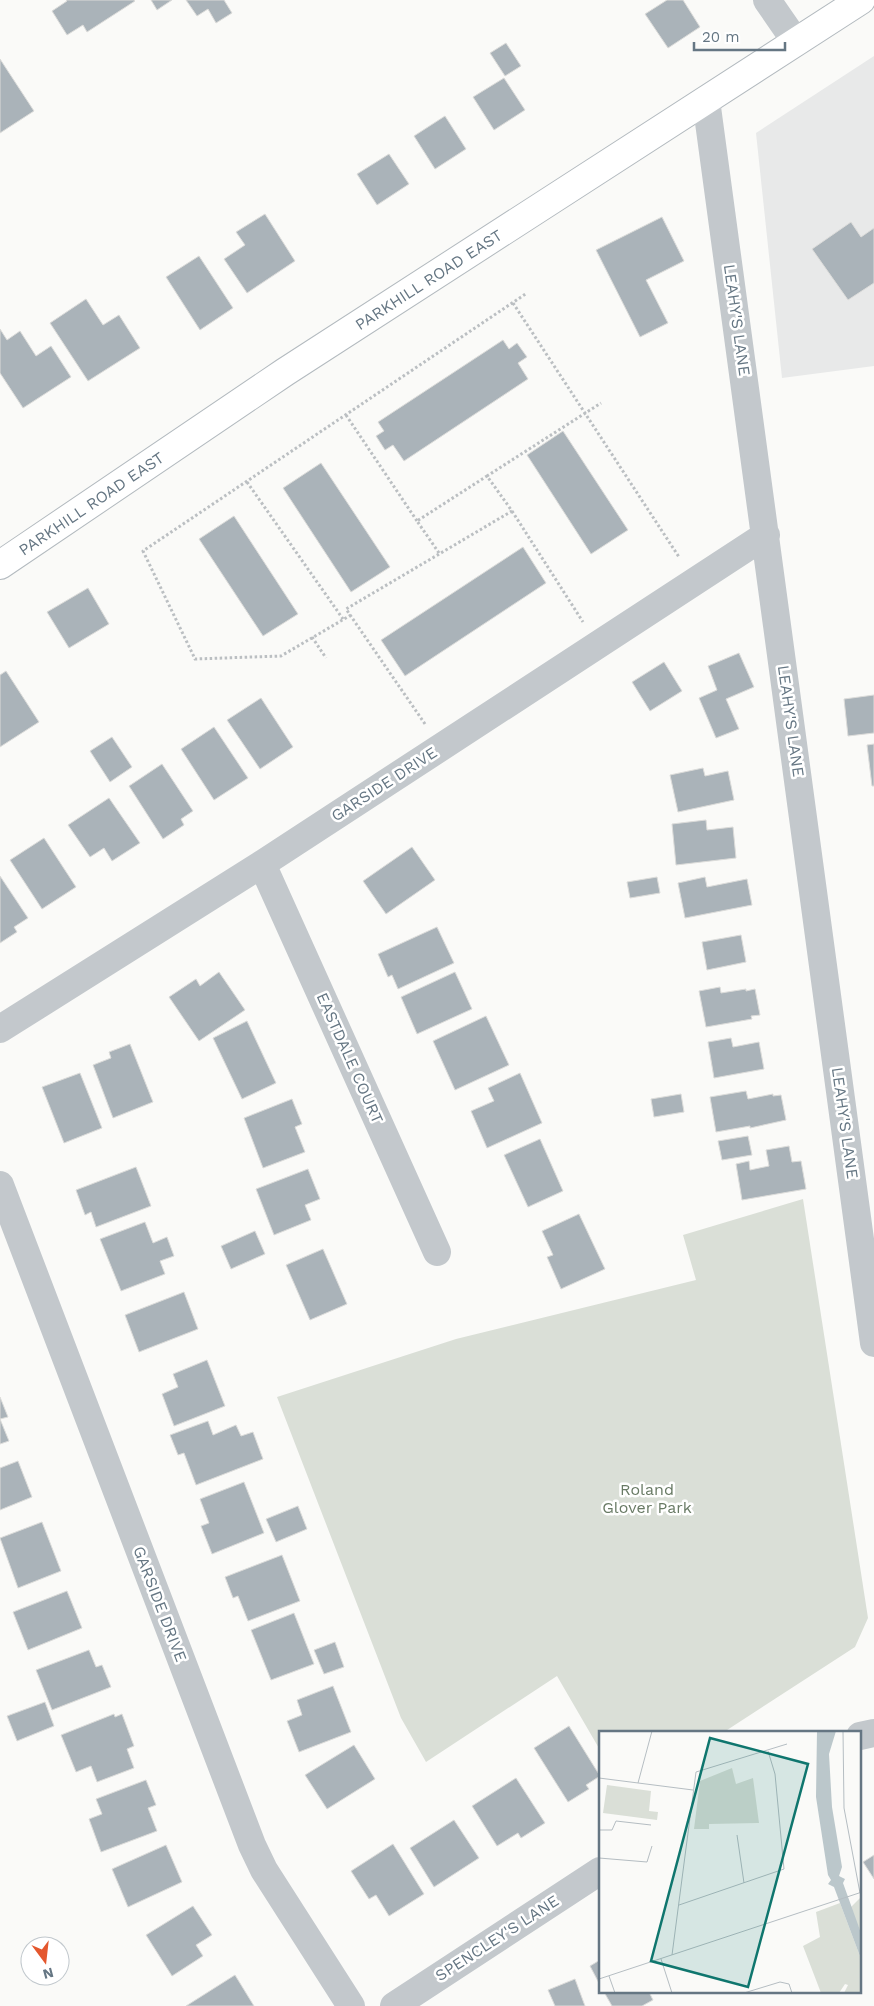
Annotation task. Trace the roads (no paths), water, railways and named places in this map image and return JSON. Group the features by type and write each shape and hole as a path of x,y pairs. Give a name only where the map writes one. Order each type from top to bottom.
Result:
{"main road":[{"name":"PARKHILL ROAD EAST","path":"0,565 285,372 862,0"}],"street":[{"path":"767,0 796,42"},
{"name":"LEAHY'S LANE","path":"706,100 874,1343"},
{"name":"GARSIDE DRIVE","path":"0,1029 262,864 766,535"},
{"name":"EASTDALE COURT","path":"262,864 437,1252"},
{"name":"GARSIDE DRIVE","path":"0,1186 252,1845 264,1870 351,2006"},
{"name":"SPENCLEY'S LANE","path":"394,2006 599,1871"}],"park label":[{"name":"Roland Glover Park","path":"647,1498"}]}
